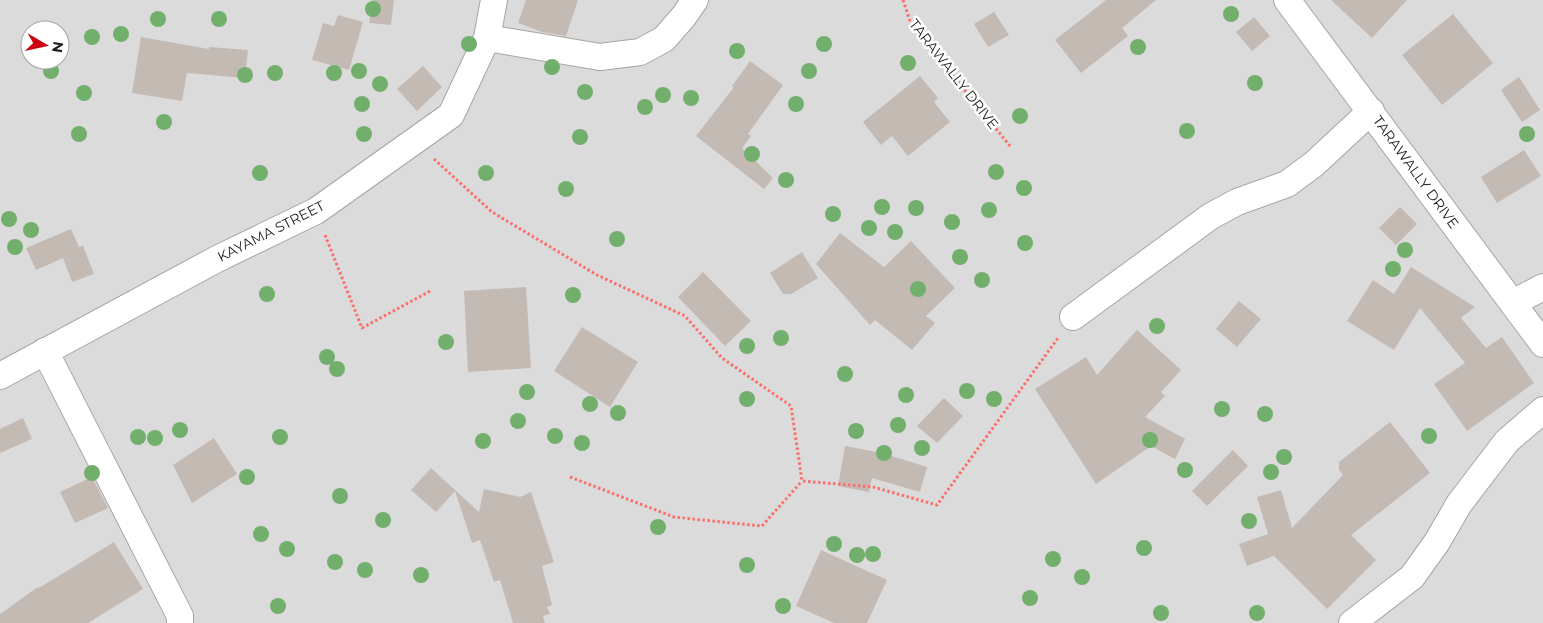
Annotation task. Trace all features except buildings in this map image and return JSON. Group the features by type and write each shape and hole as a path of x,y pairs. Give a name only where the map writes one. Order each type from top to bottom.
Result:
{"street":[{"name":"KAYAMA STREET","path":"0,376 217,259 316,211 451,115 487,38 494,0"},
{"path":"487,38 600,57 640,52 664,39 695,0"},
{"name":"TARAWALLY DRIVE","path":"1287,0 1543,344"},
{"path":"1072,317 1211,216 1237,202 1287,184 1314,164 1371,111"},
{"path":"1513,303 1543,287"},
{"path":"46,351 180,616 180,623"},
{"path":"1367,618 1412,577 1437,542 1459,504 1507,441 1543,410"}],"path":[{"name":"TARAWALLY DRIVE","path":"902,0 911,24 1010,146"},
{"path":"415,141 492,212 597,275 685,316 722,358 791,406 802,481 762,526 674,517 570,477"},
{"path":"316,211 362,328 432,290"},
{"path":"802,481 873,487 937,505 1072,317"}],"shaded area":[{"path":"0,0 1543,0 1543,623 0,623"}]}
